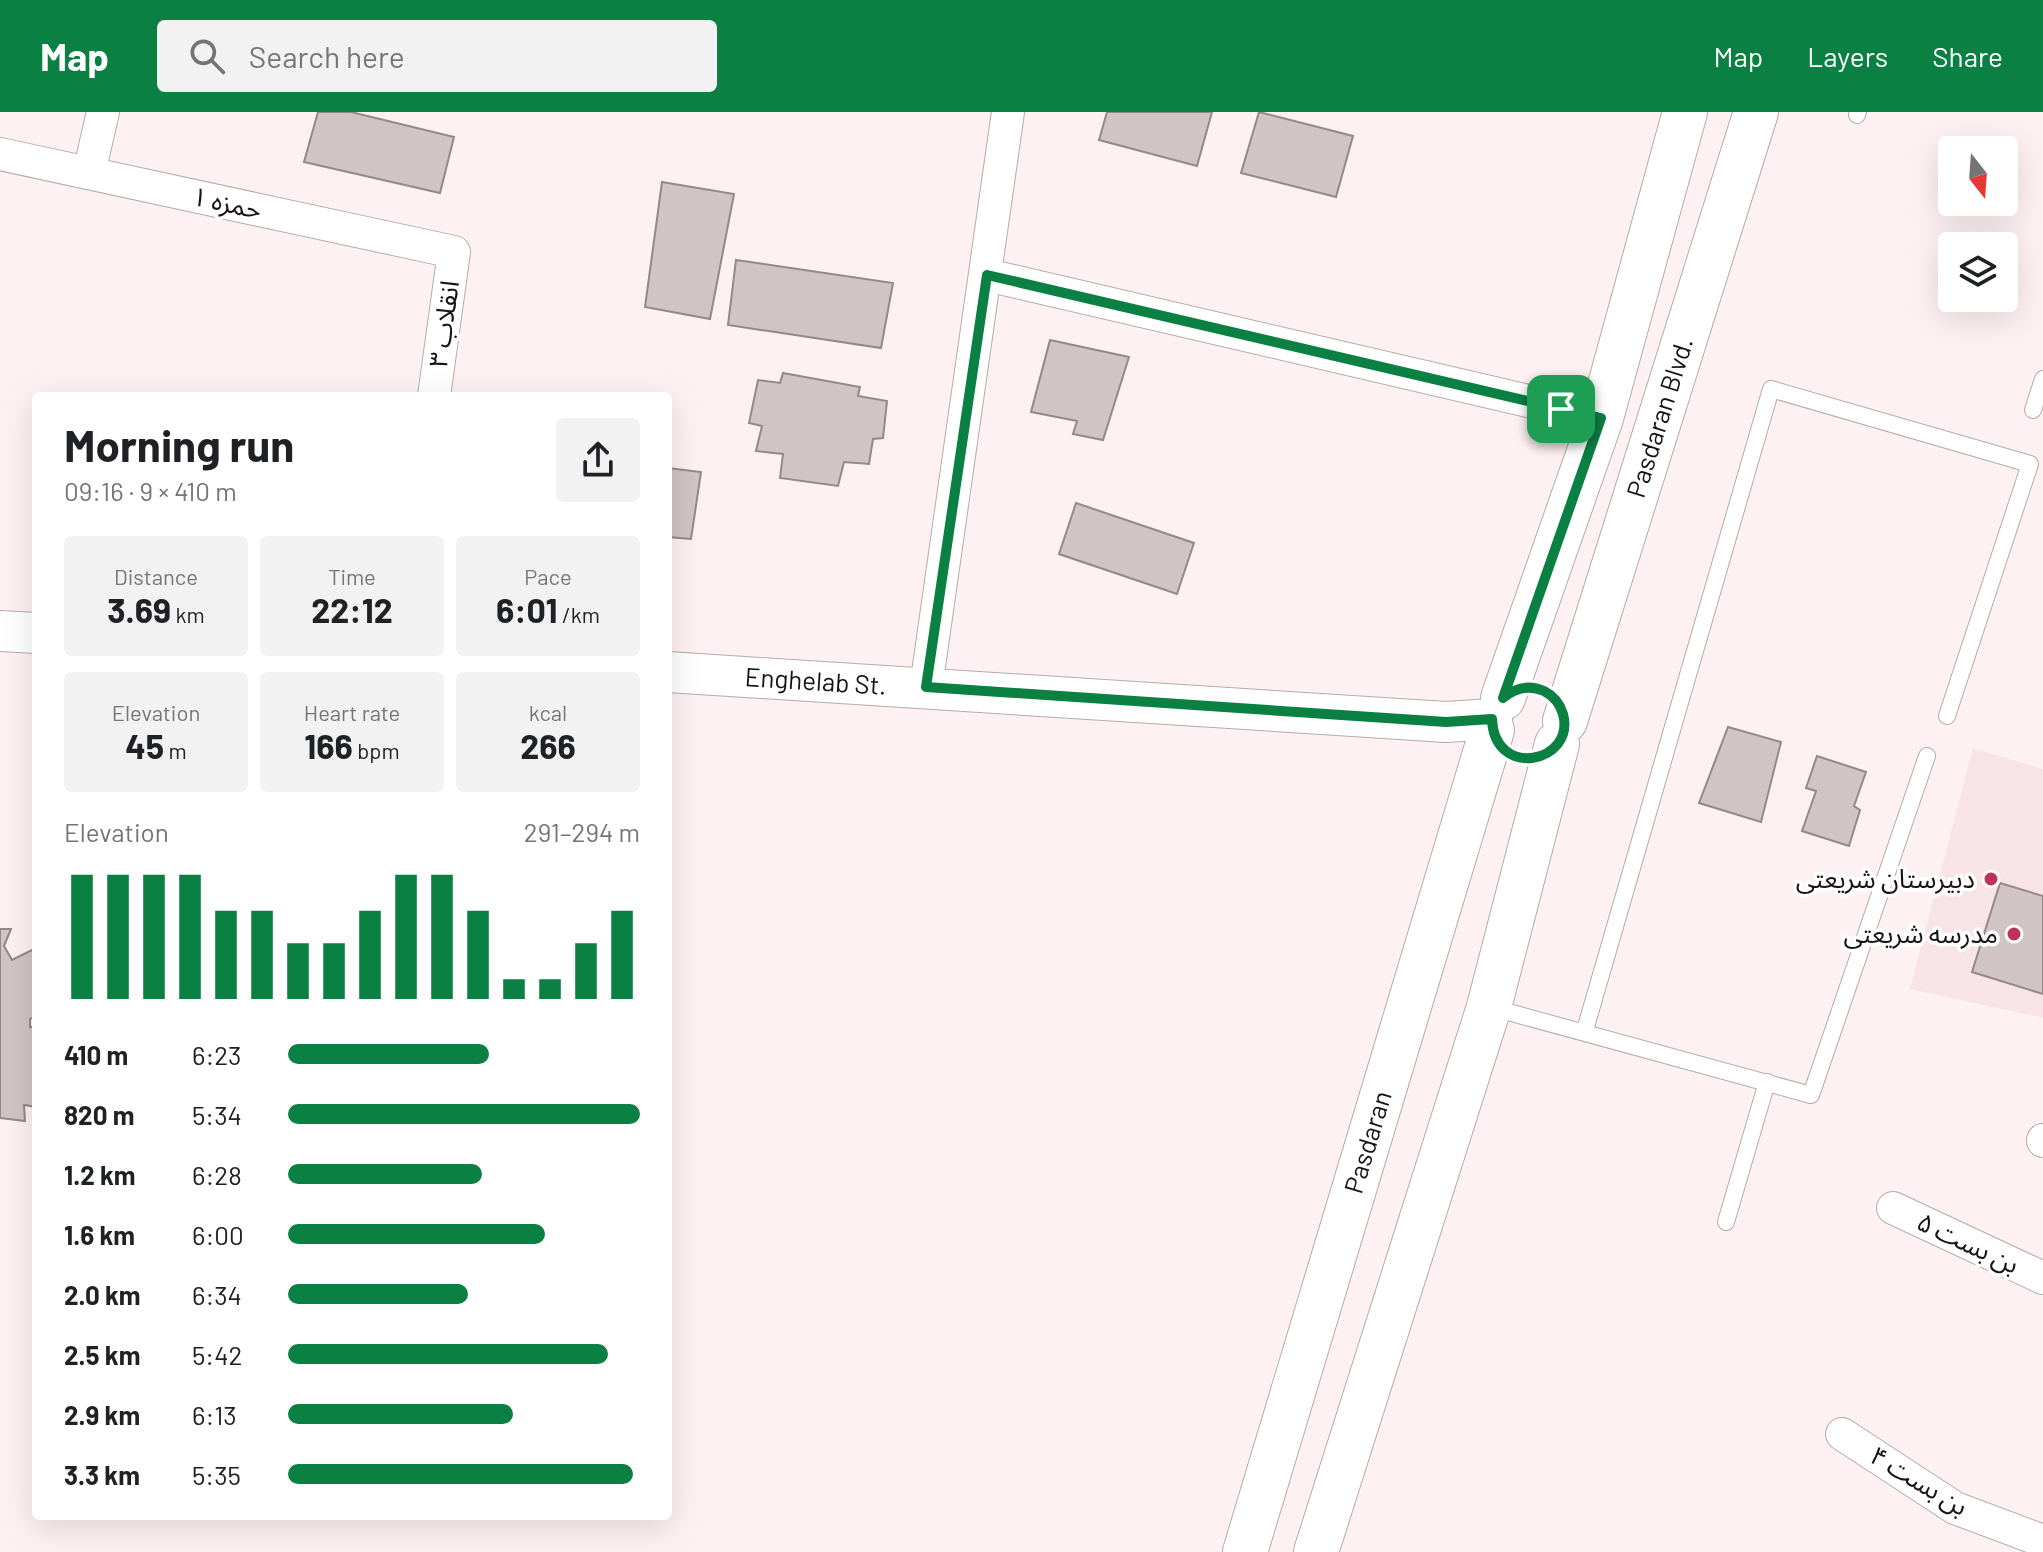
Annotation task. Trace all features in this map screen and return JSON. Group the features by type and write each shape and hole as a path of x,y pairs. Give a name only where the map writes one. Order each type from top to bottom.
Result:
{"main road":[{"path":"1561,733 1538,758 1514,757 1496,742 1496,716 1601,418 1685,112"},
{"name":"Pasdaran Blvd.","path":"1561,733 1756,112"},
{"path":"1316,1552 1489,1007 1561,733 1556,699 1547,692 1524,687 1496,716"},
{"name":"Pasdaran","path":"1245,1552 1496,716"}],"street":[{"path":"89,173 103,112"},
{"path":"926,687 1008,112"},
{"name":"حمزه ۱","path":"0,154 454,252"},
{"name":"انقلاب ۳","path":"435,392 454,252"},
{"path":"987,275 1601,418"},
{"path":"0,631 32,633"},
{"name":"Enghelab St.","path":"672,672 1446,722 1496,716"},
{"name":"بن بست ۵","path":"1893,1208 2043,1278"},
{"name":"بن بست ۴","path":"1842,1434 1955,1508 2043,1541"}],"lane":[{"path":"2033,410 2043,379"},
{"path":"1585,1030 1771,389 2030,464 1947,716"},
{"path":"1489,1007 1585,1030 1811,1095 1927,756"},
{"path":"1726,1222 1767,1082"}],"shaded area":[{"name":"دبیرستان شریعتی","path":"1973,748 2043,769 2043,1018 1910,989"}],"building":[{"path":"318,112 351,112 454,137 440,193 304,162"},
{"path":"1107,112 1212,112 1197,166 1099,140"},
{"path":"1259,112 1353,136 1336,197 1241,173"},
{"path":"662,182 734,194 710,319 645,307"},
{"path":"736,260 893,283 881,348 728,325"},
{"path":"1050,340 1129,357 1103,440 1073,434 1077,421 1031,412"},
{"path":"783,373 860,387 858,396 887,401 883,438 873,439 869,464 844,462 838,486 780,478 783,454 756,451 762,426 749,423 758,380 780,383"},
{"path":"672,468 701,472 691,539 672,537"},
{"path":"1076,503 1194,543 1177,594 1059,554"},
{"path":"1728,727 1781,742 1761,822 1699,803"},
{"path":"1817,756 1866,772 1854,806 1860,810 1849,846 1802,831 1816,791 1806,788"},
{"name":"مدرسه شریعتی","path":"2000,883 2043,896 2043,994 1972,972"},
{"path":"0,929 11,929 4,946 12,960 32,950 32,1106 24,1105 25,1121 0,1118"}],"place":[{"name":"دبیرستان شریعتی","path":"1991,879"},
{"name":"مدرسه شریعتی","path":"2014,934"}],"route":[{"path":"987,275 1561,409 1601,418 1503,698 1524,687 1547,692 1556,699 1565,721 1563,734 1549,753 1538,758 1514,757 1504,750 1496,742 1492,719 1446,722 926,687 987,275"}]}
